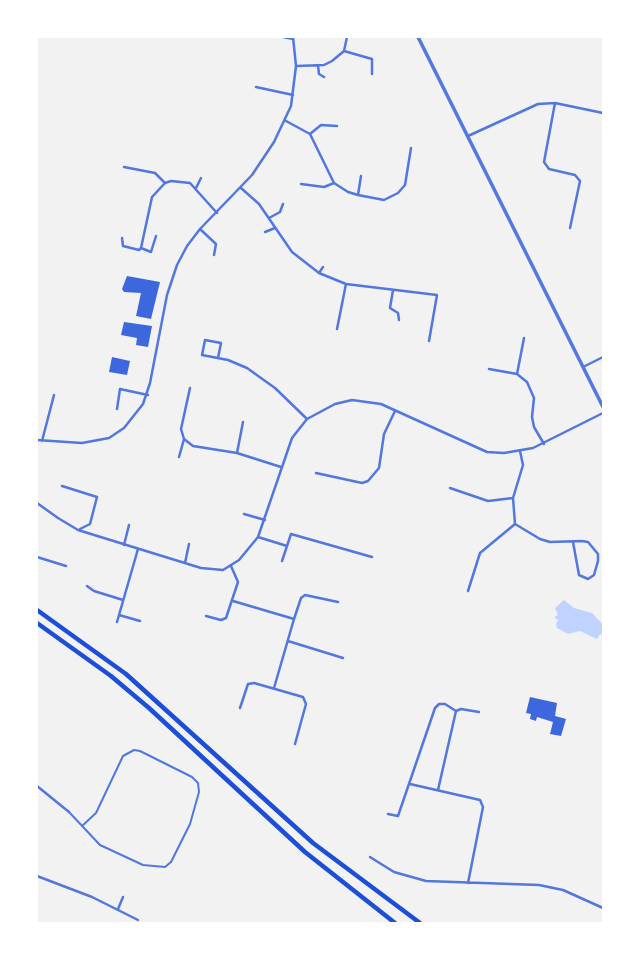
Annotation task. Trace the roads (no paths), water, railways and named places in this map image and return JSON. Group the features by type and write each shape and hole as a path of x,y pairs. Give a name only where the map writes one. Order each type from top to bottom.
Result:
{"highway":[{"path":"37,610 125,674 313,843 420,923"},
{"path":"37,622 111,676 305,852 395,923"}],"street":[{"path":"37,440 82,443 109,438 124,428 136,415 148,395 171,280 187,246 263,160 285,121 294,95 296,66 293,38 283,37"},
{"path":"296,66 332,61 344,51 347,37"},
{"path":"418,37 603,407"},
{"path":"344,51 372,59 372,74"},
{"path":"318,65 319,74 324,77"},
{"path":"256,87 294,95"},
{"path":"468,136 538,104 555,103 603,113"},
{"path":"555,103 544,162 549,169 575,175 580,181 570,228"},
{"path":"285,121 310,134 334,183 358,195 384,200 392,197 405,185 409,175 411,148"},
{"path":"310,134 321,125 337,126"},
{"path":"124,167 155,173 165,183"},
{"path":"358,195 361,176"},
{"path":"196,188 201,177"},
{"path":"141,248 149,204 155,192 165,183 182,181 196,188 217,213"},
{"path":"302,184 324,187 334,183"},
{"path":"241,188 259,204 292,252 319,273 346,284 437,295 429,341"},
{"path":"269,218 280,212 283,204"},
{"path":"265,232 275,228"},
{"path":"200,229 216,244 214,255"},
{"path":"122,238 123,246 151,252 156,236"},
{"path":"319,273 323,267"},
{"path":"307,274 312,269"},
{"path":"337,328 346,284"},
{"path":"393,290 390,308 398,313 399,320"},
{"path":"517,374 524,338"},
{"path":"218,358 221,343 205,340 202,355 247,368 290,401 307,419"},
{"path":"583,367 603,356"},
{"path":"489,369 517,374 527,382 534,398 534,427 544,444"},
{"path":"178,457 184,439 181,429 190,388"},
{"path":"117,409 120,389 148,395"},
{"path":"42,441 54,395"},
{"path":"38,506 78,530 215,570 231,566 246,553 258,537 292,438 307,419 335,404 367,401 487,452 520,451 544,444 603,413"},
{"path":"316,473 362,483 368,481 379,468 384,434 395,411"},
{"path":"237,453 243,422"},
{"path":"184,439 193,446 237,453 281,467"},
{"path":"515,524 513,498 523,465 520,451"},
{"path":"62,486 97,497 90,524 78,530"},
{"path":"450,488 488,501 513,498"},
{"path":"244,514 265,520"},
{"path":"515,524 540,539 588,542 598,554 594,575 589,579 579,575 573,542"},
{"path":"468,592 480,553 515,524"},
{"path":"124,545 129,525"},
{"path":"282,561 291,534 372,557"},
{"path":"258,537 287,546"},
{"path":"185,563 189,544"},
{"path":"117,622 138,549"},
{"path":"37,557 66,566"},
{"path":"206,616 220,620 226,618 238,582 231,566"},
{"path":"87,586 94,591 123,600"},
{"path":"274,688 301,598 304,595 338,603"},
{"path":"233,601 294,619"},
{"path":"119,615 140,621"},
{"path":"288,642 343,658"},
{"path":"240,708 248,684 274,688 306,700 295,744"},
{"path":"388,814 398,816 435,708 439,704 445,704 456,710 479,712"},
{"path":"438,790 456,710"},
{"path":"410,784 480,800 483,807 468,883"},
{"path":"37,786 69,812"},
{"path":"370,857 394,872 426,881 539,884 563,890 603,908"},
{"path":"37,876 92,897 138,920"},
{"path":"118,909 123,897"}],"lane":[{"path":"69,812 82,826 100,845 143,865 165,867 171,862 190,824 200,792 198,783 134,750 123,756 96,813 82,826"}],"water":[{"path":"564,600 574,608 592,613 603,625 603,635 600,634 597,639 580,631 568,634 557,628 558,620 554,617 558,615 555,608"}]}
